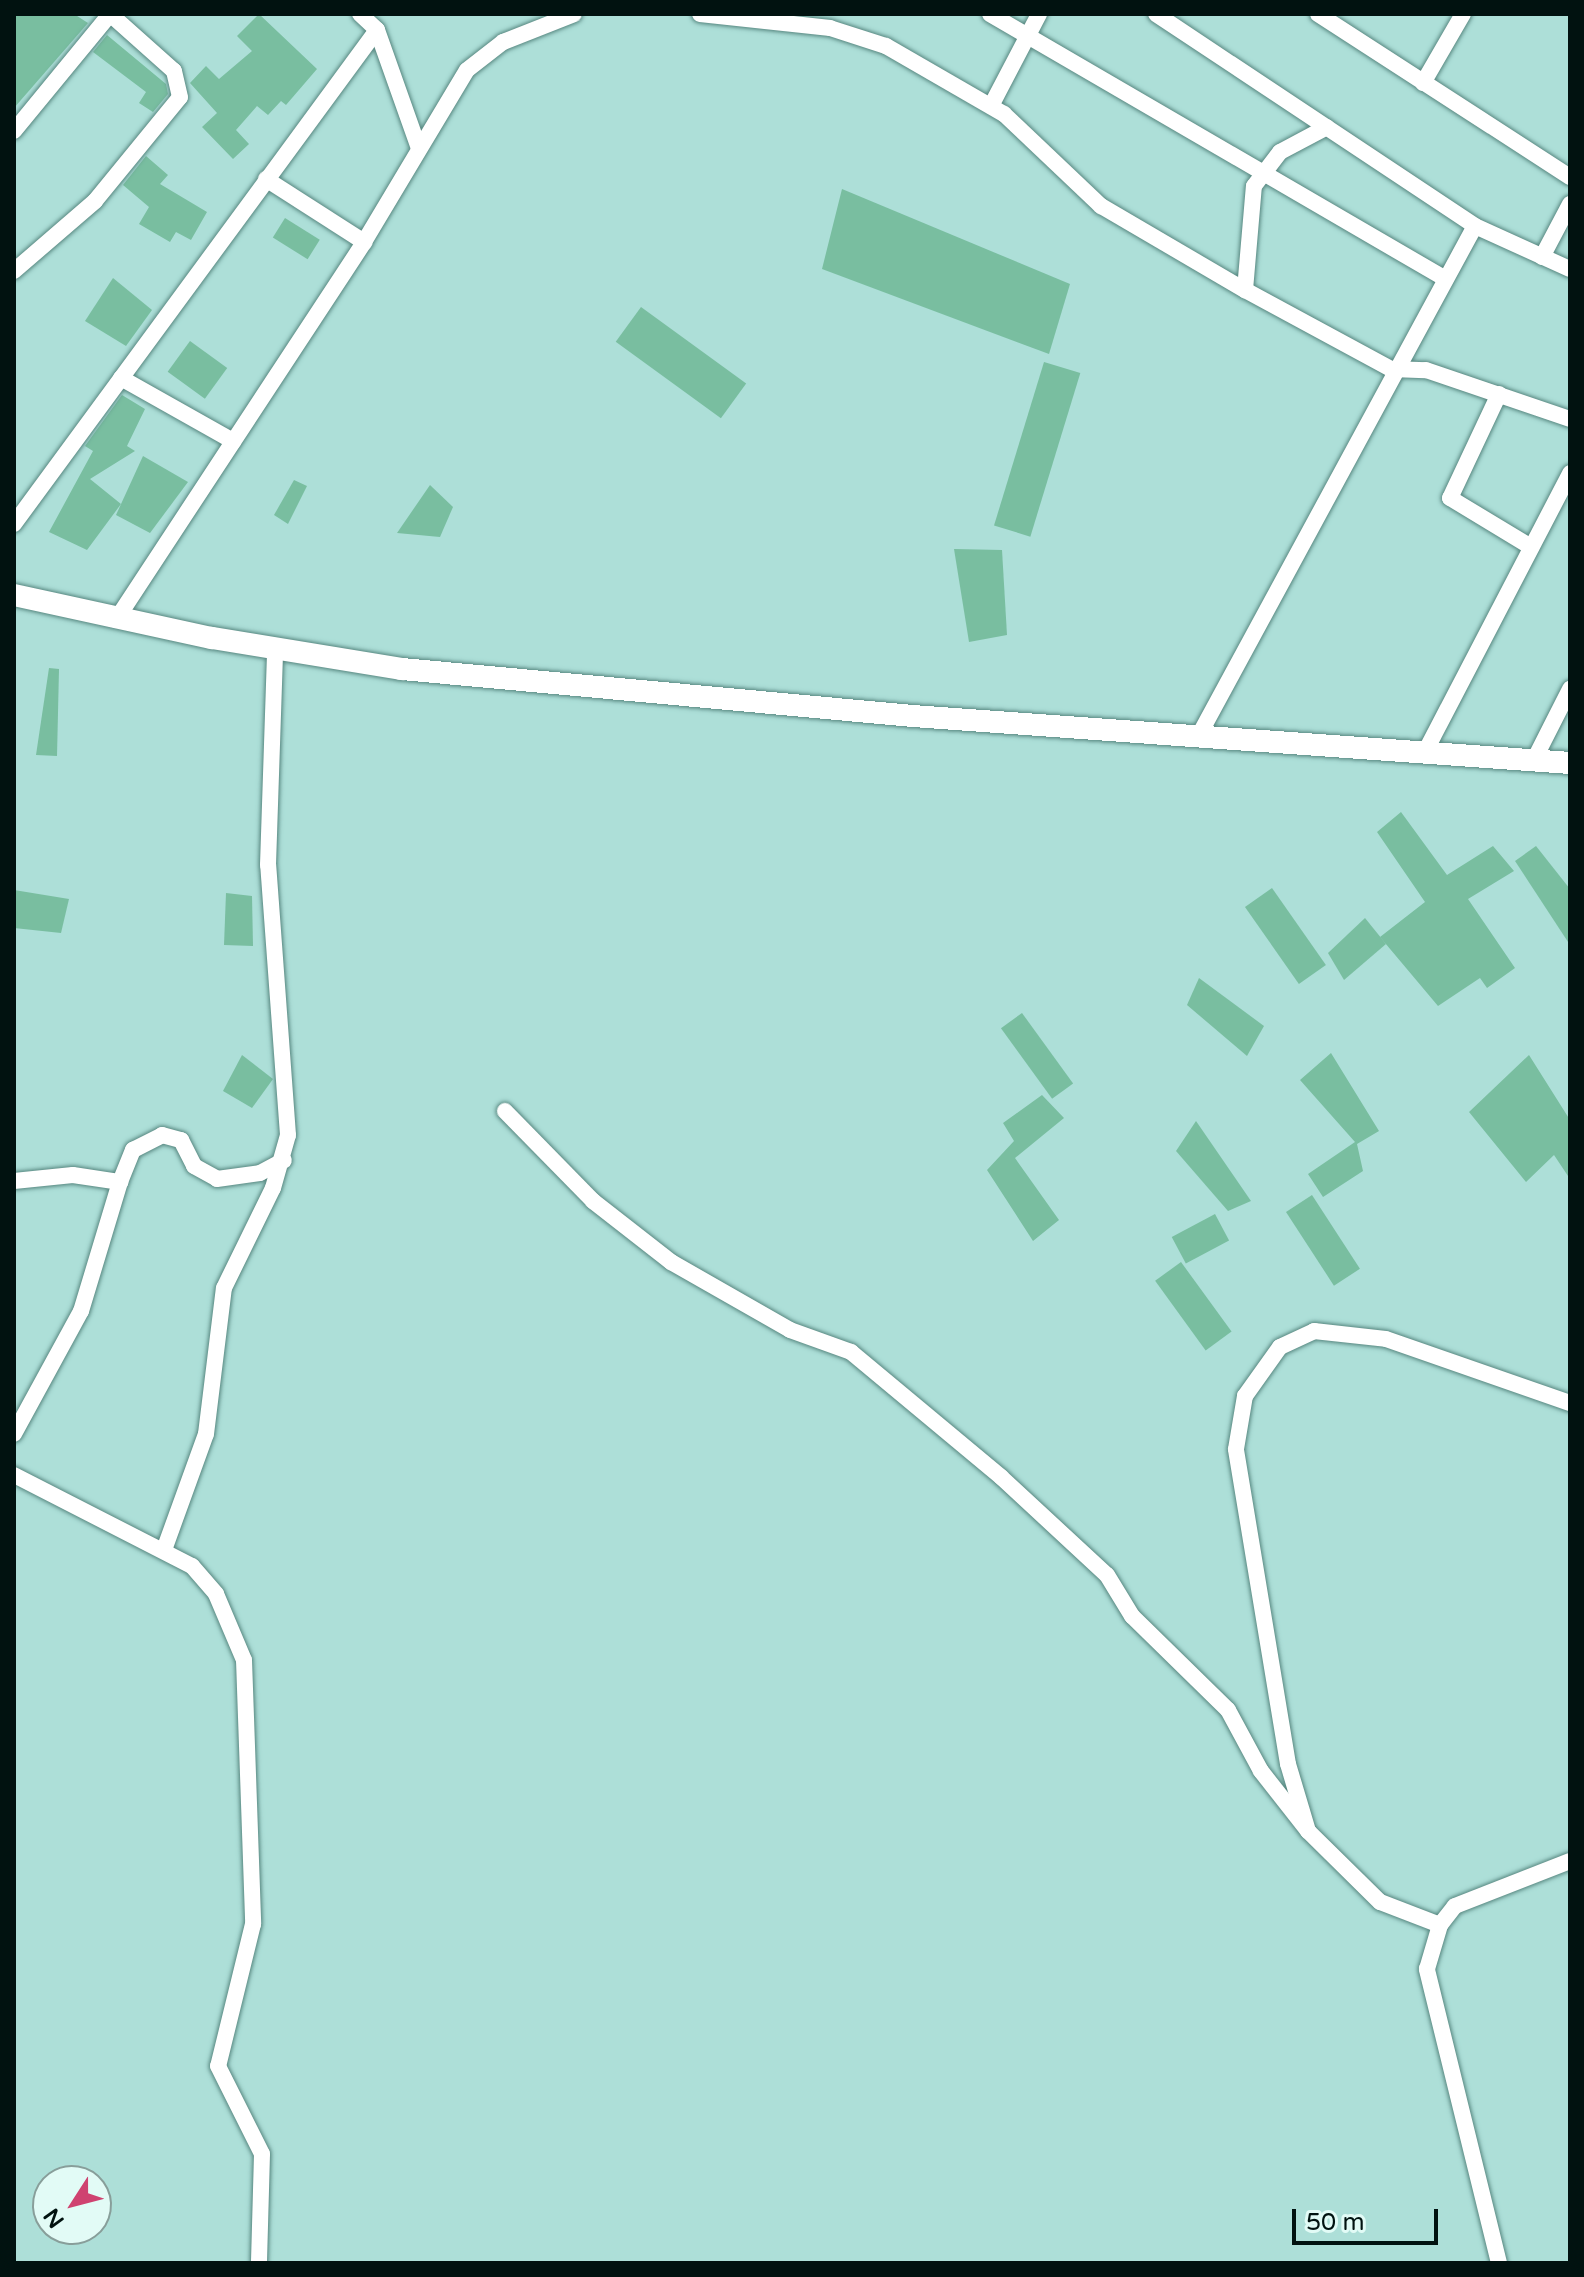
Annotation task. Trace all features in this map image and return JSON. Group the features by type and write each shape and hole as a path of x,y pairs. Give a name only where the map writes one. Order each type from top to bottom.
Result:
{"main road":[{"path":"14,595 116,620 275,649 616,692 1197,739 1570,763"}],"street":[{"path":"14,131 110,14 174,71 180,97 95,201 14,271"},
{"path":"360,14 377,30 418,146"},
{"path":"116,620 364,242 418,146 467,70 503,42 574,14"},
{"path":"700,14 844,32 886,46 991,106 1101,206 1245,290 1391,369 1426,370 1570,419"},
{"path":"990,14 1265,168 1444,278"},
{"path":"991,106 1039,14"},
{"path":"1156,14 1475,226 1570,269"},
{"path":"1318,14 1570,177"},
{"path":"1423,83 1463,14"},
{"path":"14,524 377,30"},
{"path":"1245,290 1254,186 1265,168 1327,127"},
{"path":"266,179 364,242"},
{"path":"1542,257 1570,204"},
{"path":"1197,739 1391,369 1475,226"},
{"path":"121,378 233,441"},
{"path":"1499,394 1450,498 1531,547"},
{"path":"1424,754 1570,473"},
{"path":"164,1550 206,1434 224,1288 284,1160 289,1101 268,865 275,649"},
{"path":"1534,760 1570,689"},
{"path":"505,1111 593,1201 671,1262 790,1330 851,1352 1001,1477 1107,1575 1132,1616 1228,1710 1261,1771 1308,1831 1380,1902 1440,1925"},
{"path":"14,1434 81,1311 120,1182 133,1150 162,1135 181,1140 194,1166 217,1179 260,1173 284,1160"},
{"path":"14,1181 73,1175 120,1182"},
{"path":"1308,1831 1288,1764 1236,1449 1245,1396 1280,1347 1314,1331 1386,1339 1570,1403"},
{"path":"14,1475 192,1566 216,1594 244,1660 253,1924 218,2066 262,2154 259,2263"},
{"path":"1499,2263 1427,1969 1440,1925 1455,1906 1570,1861"}],"building":[{"path":"14,14 74,14 88,23 14,108"},
{"path":"259,14 317,69 286,105 281,101 268,115 257,106 236,130 249,144 233,159 202,127 217,113 190,83 206,66 219,79 252,51 237,36"},
{"path":"107,35 166,84 168,94 153,112 139,103 146,92 93,52"},
{"path":"146,156 168,175 160,184 207,212 191,240 176,232 170,242 139,224 149,207 123,185"},
{"path":"842,189 1070,284 1049,354 822,269"},
{"path":"285,218 320,240 308,259 273,238"},
{"path":"113,278 152,310 126,346 85,321"},
{"path":"641,307 746,383 721,418 616,342"},
{"path":"190,341 227,368 205,399 168,372"},
{"path":"1044,362 1080,373 1030,537 994,526"},
{"path":"122,395 145,409 127,446 135,451 90,479 121,504 87,550 49,532 93,451 85,446"},
{"path":"143,456 188,482 150,533 116,515"},
{"path":"294,480 307,486 288,524 274,515"},
{"path":"430,485 453,507 440,537 397,533"},
{"path":"954,549 1002,550 1007,635 969,642"},
{"path":"49,668 59,669 57,756 36,755"},
{"path":"1401,812 1447,875 1493,846 1514,871 1468,899 1515,968 1487,988 1480,978 1438,1006 1380,937 1425,902 1377,832"},
{"path":"1536,846 1570,889 1570,945 1515,861"},
{"path":"1272,888 1326,965 1299,984 1245,907"},
{"path":"14,890 69,899 61,933 14,928"},
{"path":"226,893 252,896 253,946 224,945"},
{"path":"1365,918 1386,944 1344,980 1328,953"},
{"path":"1199,978 1264,1026 1247,1056 1187,1005"},
{"path":"1022,1013 1073,1083 1052,1099 1001,1028"},
{"path":"1331,1053 1379,1131 1357,1144 1363,1171 1323,1197 1308,1174 1355,1142 1300,1080"},
{"path":"242,1055 273,1079 252,1108 223,1091"},
{"path":"1529,1055 1570,1120 1570,1179 1554,1155 1526,1182 1469,1112"},
{"path":"1042,1095 1064,1118 1015,1158 1059,1220 1033,1241 987,1170 1014,1141 1003,1123"},
{"path":"1196,1121 1251,1201 1228,1211 1176,1151"},
{"path":"1312,1195 1360,1269 1334,1286 1286,1212"},
{"path":"1215,1214 1229,1240 1186,1263 1172,1237"},
{"path":"1181,1262 1232,1332 1206,1350 1155,1281"}]}
